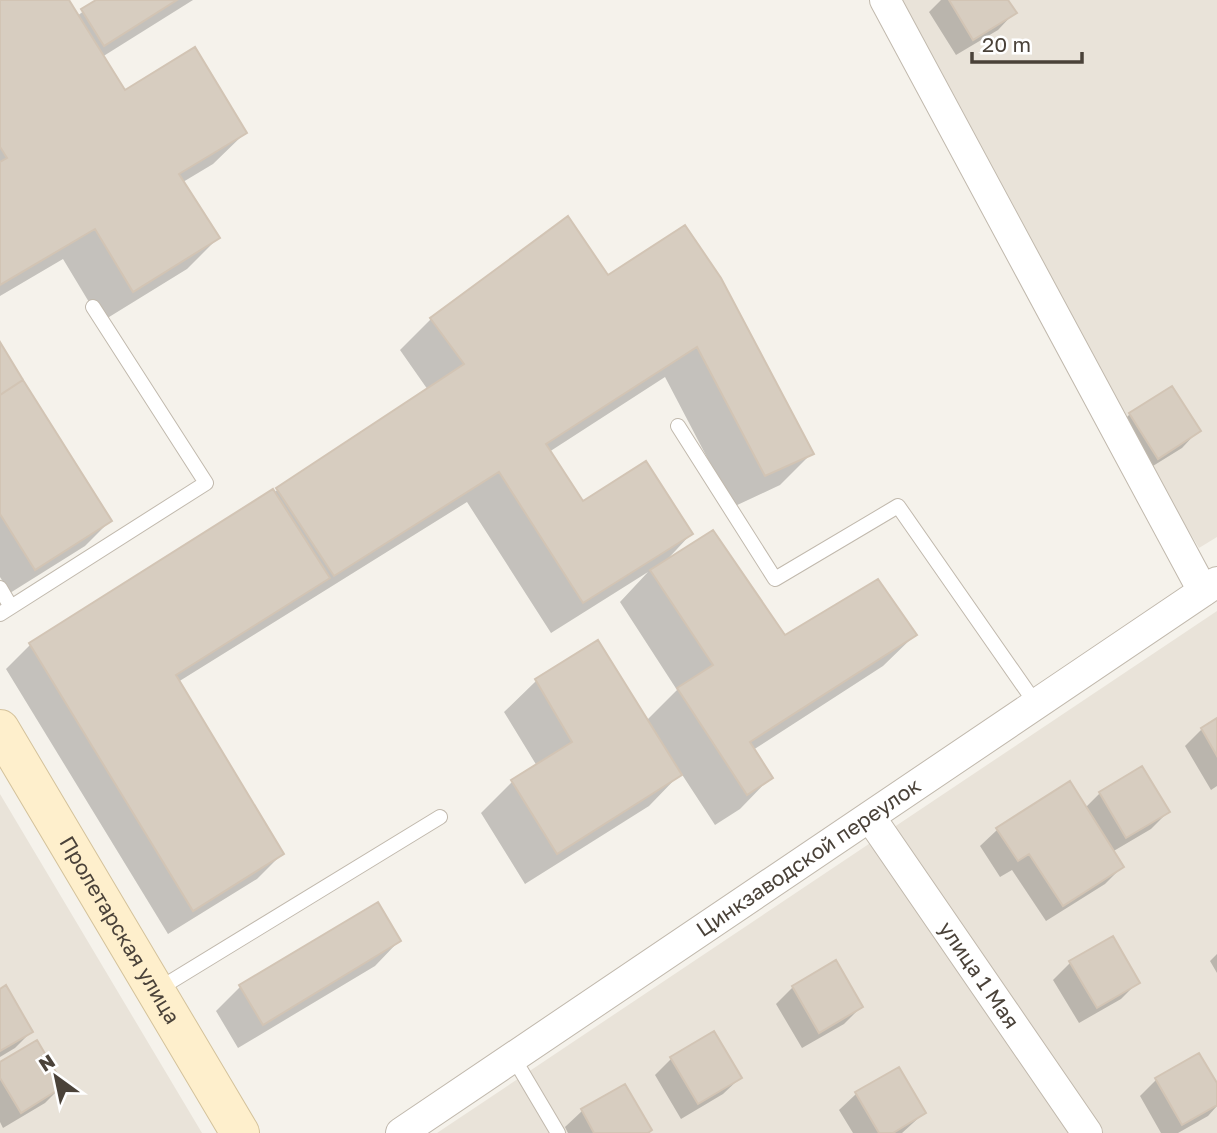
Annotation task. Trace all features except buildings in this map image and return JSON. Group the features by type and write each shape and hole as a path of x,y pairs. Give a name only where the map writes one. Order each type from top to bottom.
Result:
{"main road":[{"name":"Пролетарская улица","path":"0,729 240,1133"}],"street":[{"path":"886,0 1210,587"},
{"name":"Цинкзаводской переулок","path":"401,1133 1210,587"},
{"name":"улица 1 Мая","path":"870,817 1087,1133"}],"lane":[{"path":"0,588 6,610 206,483 93,307"},
{"path":"678,426 775,579 898,506 1036,704"},
{"path":"156,991 440,817"},
{"path":"513,1058 558,1133"}],"shaded area":[{"path":"870,0 1217,0 1217,537 1199,548"},
{"path":"1217,611 1217,1133 437,1133"},
{"path":"0,794 202,1133 0,1133"}]}
